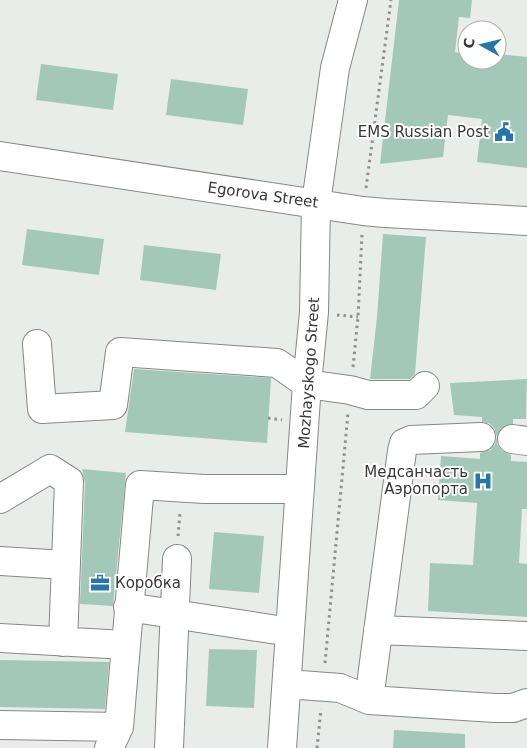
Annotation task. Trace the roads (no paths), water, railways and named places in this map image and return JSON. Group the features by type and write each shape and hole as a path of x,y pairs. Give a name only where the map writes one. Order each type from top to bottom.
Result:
{"street":[{"name":"Mozhayskogo Street","path":"282,748 307,384 314,312 316,203 335,68 353,0"},
{"name":"Egorova Street","path":"0,156 385,213 527,221"},
{"path":"37,344 42,409 113,405 120,352 277,363 307,384 350,390 368,395 416,396 425,386"},
{"path":"369,700 404,443 411,440 481,437"},
{"path":"0,499 50,468 69,481 63,642"},
{"path":"0,725 114,737 126,645 140,485 181,488 300,489"},
{"path":"170,748 176,559"},
{"path":"0,562 66,565"},
{"path":"128,607 290,632"},
{"path":"378,630 527,636"},
{"path":"0,638 126,645"},
{"path":"287,684 340,688 369,700 495,708 513,708 526,704"}],"place":[{"name":"EMS Russian Рost","path":"504,132"},
{"name":"Медсанчасть Аэропорта","path":"483,481"},
{"name":"Коробка","path":"100,583"}]}
